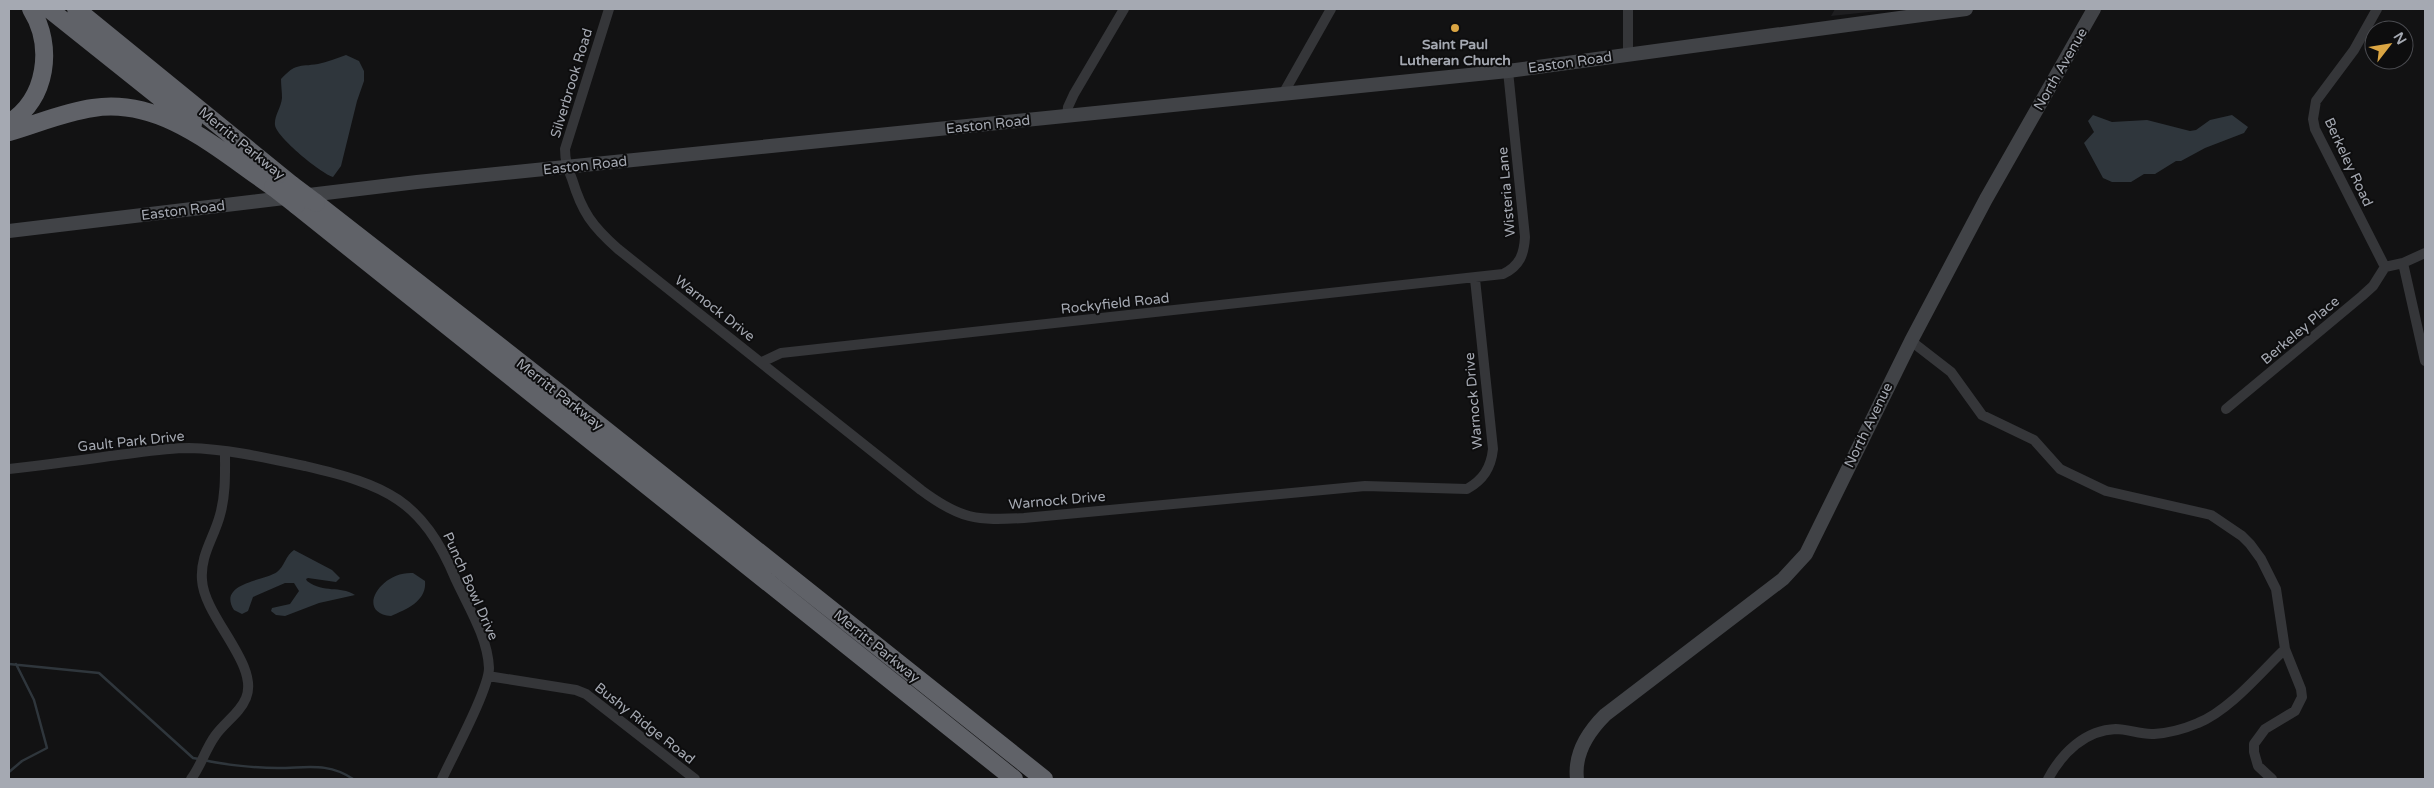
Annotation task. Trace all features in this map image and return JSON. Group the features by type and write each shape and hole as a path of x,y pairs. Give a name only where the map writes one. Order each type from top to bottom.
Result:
{"highway":[{"path":"9,123 30,105 41,80 44,55 43,38 31,9"},
{"name":"Merritt Parkway","path":"49,9 1014,779"},
{"name":"Merritt Parkway","path":"76,9 292,185 563,396 1044,779"},
{"path":"9,132 81,110 115,106 137,109 172,121 273,187"}],"main road":[{"name":"Easton Road","path":"9,231 567,166 1508,70 1966,9"},
{"name":"North Avenue","path":"1576,779 1576,768 1581,749 1589,733 1605,715 1773,587 1798,565 1814,539 1911,340 1986,199 2094,9"}],"street":[{"name":"Silverbrook Road","path":"567,166 565,150 609,9"},
{"path":"1067,116 1068,107 1074,94 1124,9"},
{"path":"1283,94 1330,9"},
{"path":"1628,9 1628,54"},
{"name":"Berkeley Road","path":"2377,9 2354,50 2319,96 2314,108 2313,119 2315,129 2385,267"},
{"name":"Wisteria Lane","path":"1475,279 1496,276 1511,270 1518,263 1524,250 1524,227 1508,70"},
{"name":"Warnock Drive","path":"567,166 581,206 598,231 934,499 950,510 976,519 1024,518 1365,486 1467,489 1477,484 1486,472 1493,449 1475,279"},
{"path":"2385,267 2403,263 2425,253"},
{"path":"2403,263 2425,361"},
{"name":"Berkeley Place","path":"2226,409 2362,296 2373,286 2385,267"},
{"name":"Rockyfield Road","path":"762,362 781,353 1475,279"},
{"path":"1911,340 1951,372 1982,415 2025,434 2034,440 2050,461 2060,469 2106,491 2211,515 2242,536 2261,559 2276,589 2285,649 2301,689 2302,697 2294,711 2264,728 2254,744 2258,766 2272,779"},
{"name":"Gault Park Drive","path":"9,469 168,448 225,451"},
{"path":"195,777 217,733 244,703 249,688 246,673 210,610 202,583 204,557 220,516 224,498 225,451"},
{"name":"Punch Bowl Drive","path":"225,451 270,458 355,479 383,490 403,502 422,519 443,550 482,640 488,661 488,676"},
{"path":"2048,779 2068,751 2087,736 2101,731 2116,729 2152,734 2177,731 2200,723 2219,711 2285,649"},
{"path":"442,779 488,676"},
{"name":"Bushy Ridge Road","path":"488,676 576,690 586,694 695,779"}],"shaded area":[{"path":"1835,9 1897,9 1831,16"},
{"path":"346,55 359,61 364,71 364,81 357,101 341,166 333,177 310,162 291,146 277,131 275,122 282,98 281,79 290,70"},
{"path":"2093,115 2112,122 2147,120 2190,131 2196,130 2210,120 2232,115 2248,127 2244,133 2205,148 2181,161 2176,161 2155,174 2144,174 2131,182 2112,182 2103,178 2084,143 2094,132 2088,121"},
{"path":"294,550 332,570 340,578 336,582 308,578 306,579 307,581 326,589 343,590 355,595 319,603 285,616 276,615 271,611 272,608 290,604 299,591 294,583 285,583 253,597 248,611 242,614 234,610 230,601 232,594 237,588 277,572"},
{"path":"413,573 425,581 423,594 419,599 409,607 391,616 380,613 375,608 373,601 382,585 391,578 401,574"}],"waterway":[{"path":"9,664 99,673 193,758 199,759"},
{"path":"9,772 22,761 47,748 34,700 16,664"},
{"path":"204,760 231,765 261,767 326,768 335,770 353,779"}],"place":[{"name":"Saint Paul Lutheran Church","path":"1455,28"}]}
